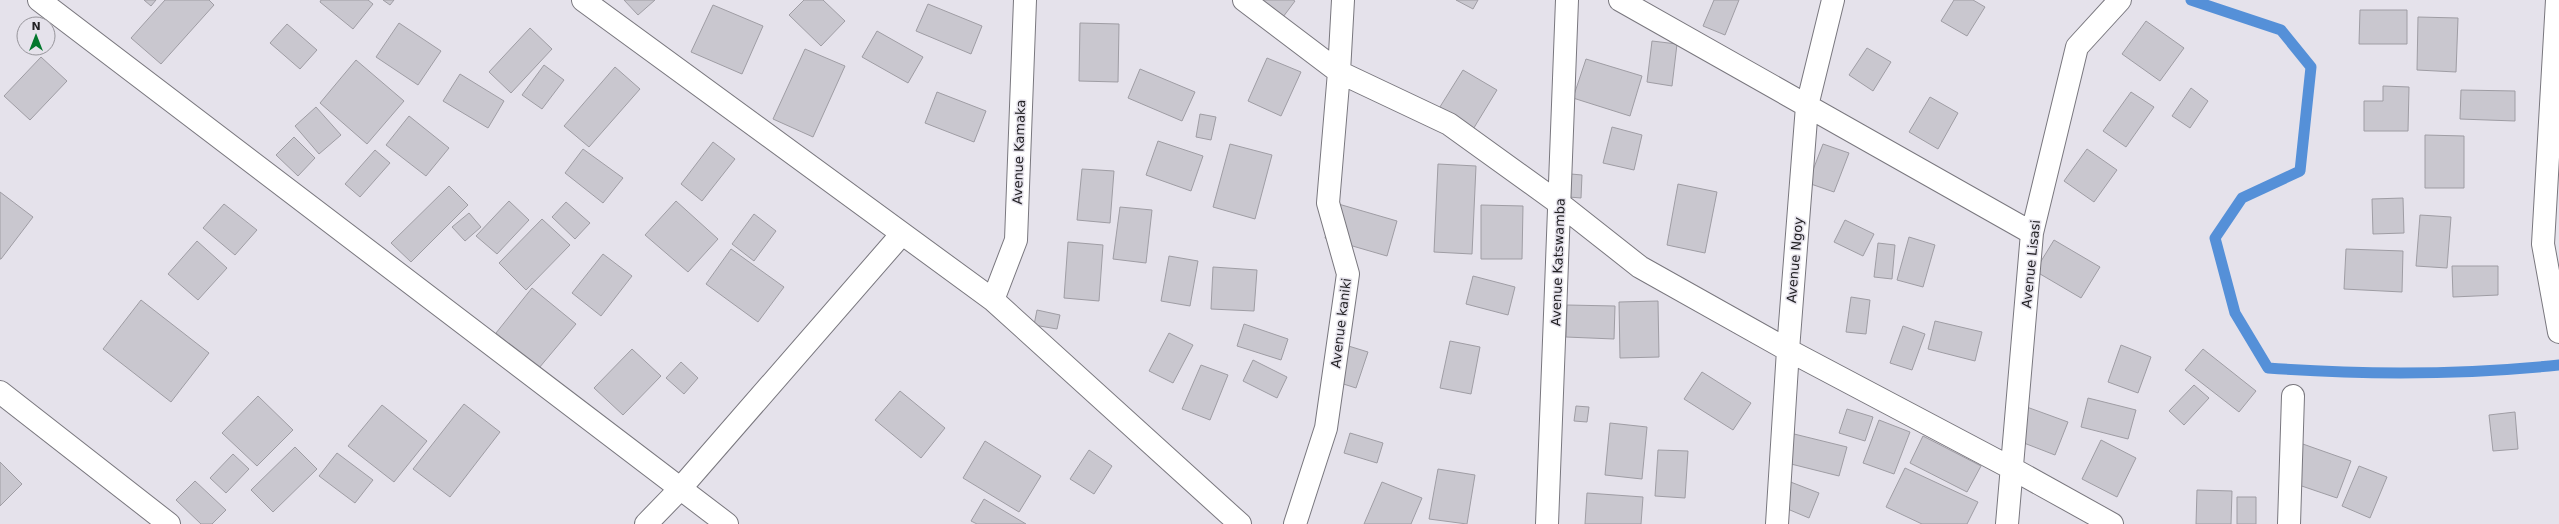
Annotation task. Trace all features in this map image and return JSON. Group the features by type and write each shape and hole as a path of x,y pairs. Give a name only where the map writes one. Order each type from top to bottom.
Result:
{"street":[{"path":"39,0 680,490 727,524"},
{"path":"582,0 993,300 1240,524"},
{"name":"Avenue Kamaka","path":"993,300 1016,240 1025,0"},
{"path":"1244,0 1339,72 1449,124 1560,204 1640,267 1788,350 2013,469 2112,524"},
{"name":"Avenue kaniki","path":"1295,524 1326,428 1348,274 1328,203 1339,72 1343,0"},
{"name":"Avenue Katswamba","path":"1547,524 1567,0"},
{"path":"1620,0 2032,233"},
{"name":"Avenue Ngoy","path":"1777,524 1788,350 1807,106 1833,0"},
{"name":"Avenue Lisasi","path":"2007,524 2013,469 2032,233 2077,47 2120,0"},
{"path":"2557,0 2543,244 2559,332"},
{"path":"646,524 680,490 902,235"},
{"path":"0,392 170,524"},
{"path":"2289,524 2293,396"}],"building":[{"path":"144,0 156,0 151,6"},
{"path":"165,0 209,0 214,5 161,64 131,38"},
{"path":"321,0 368,0 373,4 353,29 320,2"},
{"path":"383,0 394,0 390,5"},
{"path":"624,0 655,0 638,15"},
{"path":"804,0 823,0 845,21 821,46 789,15"},
{"path":"1261,0 1293,0 1295,1 1283,17"},
{"path":"1456,0 1478,0 1473,9"},
{"path":"1714,0 1739,0 1725,35 1703,26"},
{"path":"1954,0 1973,0 1985,7 1967,36 1941,21"},
{"path":"928,4 982,26 971,54 916,31"},
{"path":"713,5 763,26 742,74 691,52"},
{"path":"2360,10 2407,10 2407,44 2359,44"},
{"path":"2418,17 2458,18 2456,72 2417,70"},
{"path":"2146,21 2184,48 2160,81 2122,54"},
{"path":"399,23 441,51 418,85 376,57"},
{"path":"1080,23 1119,24 1118,82 1079,81"},
{"path":"287,24 317,50 300,69 270,43"},
{"path":"530,28 552,49 511,93 489,72"},
{"path":"877,31 923,57 908,83 862,57"},
{"path":"1652,41 1677,44 1672,86 1647,82"},
{"path":"1867,48 1891,62 1873,91 1849,75"},
{"path":"805,49 845,66 813,137 773,119"},
{"path":"41,57 67,81 30,120 4,96"},
{"path":"1267,58 1301,72 1281,116 1248,101"},
{"path":"1586,59 1642,76 1630,116 1573,98"},
{"path":"356,60 404,101 367,144 320,103"},
{"path":"544,65 564,80 542,109 522,95"},
{"path":"615,67 640,89 589,147 564,126"},
{"path":"1140,69 1195,92 1182,121 1128,98"},
{"path":"1463,70 1497,90 1472,131 1438,110"},
{"path":"460,74 504,101 488,128 443,101"},
{"path":"2383,86 2409,87 2408,131 2364,131 2364,101 2383,101"},
{"path":"2191,88 2208,101 2190,128 2172,116"},
{"path":"2461,90 2515,91 2515,121 2460,119"},
{"path":"937,92 986,111 974,142 925,123"},
{"path":"2131,92 2154,107 2126,147 2103,131"},
{"path":"1930,97 1958,113 1938,149 1909,132"},
{"path":"316,107 341,135 319,154 295,126"},
{"path":"1200,114 1216,117 1211,140 1196,137"},
{"path":"409,116 449,148 426,176 386,145"},
{"path":"1612,127 1642,135 1634,170 1603,163"},
{"path":"2425,135 2464,136 2464,188 2425,188"},
{"path":"294,137 315,158 298,176 276,155"},
{"path":"1158,141 1203,156 1191,191 1146,175"},
{"path":"713,142 735,159 702,201 681,184"},
{"path":"1230,144 1272,155 1255,219 1213,207"},
{"path":"1823,144 1849,153 1834,192 1808,183"},
{"path":"583,149 623,178 603,203 565,173"},
{"path":"2087,149 2117,170 2094,202 2064,181"},
{"path":"375,150 390,163 360,197 345,184"},
{"path":"1438,164 1476,166 1472,254 1434,252"},
{"path":"1082,169 1114,171 1110,223 1077,220"},
{"path":"1571,174 1582,175 1581,198 1569,197"},
{"path":"1678,184 1717,192 1705,253 1667,245"},
{"path":"449,186 468,205 411,262 391,243"},
{"path":"0,192 33,217 1,259 0,259"},
{"path":"2403,198 2404,233 2373,234 2372,199"},
{"path":"509,201 529,220 497,254 476,236"},
{"path":"676,201 718,239 688,272 645,235"},
{"path":"566,202 590,223 575,239 552,217"},
{"path":"1335,203 1397,221 1387,256 1325,238"},
{"path":"224,204 257,230 235,255 203,228"},
{"path":"1481,205 1523,206 1522,259 1481,259"},
{"path":"1120,207 1152,210 1146,263 1113,259"},
{"path":"469,213 481,227 465,241 452,227"},
{"path":"754,214 776,231 754,261 732,244"},
{"path":"2420,215 2451,217 2447,268 2416,266"},
{"path":"542,219 570,245 526,290 499,263"},
{"path":"1845,220 1874,234 1863,256 1834,242"},
{"path":"1909,237 1935,245 1923,287 1897,280"},
{"path":"2054,240 2100,267 2081,298 2035,271"},
{"path":"197,241 227,268 198,300 168,274"},
{"path":"1068,242 1103,245 1099,301 1064,298"},
{"path":"1878,243 1895,245 1892,279 1874,277"},
{"path":"731,249 784,287 758,322 706,284"},
{"path":"2346,249 2403,251 2402,292 2344,289"},
{"path":"603,254 632,276 601,316 572,293"},
{"path":"1169,256 1198,261 1190,306 1161,301"},
{"path":"2452,266 2498,266 2498,295 2453,297"},
{"path":"1213,267 1257,270 1254,311 1211,309"},
{"path":"1473,276 1515,287 1508,315 1466,304"},
{"path":"532,288 576,324 539,368 496,333"},
{"path":"1851,297 1870,300 1866,334 1846,332"},
{"path":"141,300 209,353 171,402 103,349"},
{"path":"1658,301 1659,357 1620,358 1619,302"},
{"path":"1567,305 1615,306 1614,339 1566,337"},
{"path":"1037,310 1060,315 1057,329 1034,325"},
{"path":"1935,321 1982,332 1975,361 1928,349"},
{"path":"1244,324 1288,339 1281,360 1237,346"},
{"path":"1903,326 1925,334 1912,370 1890,363"},
{"path":"1169,333 1193,345 1173,383 1149,371"},
{"path":"1450,341 1480,347 1471,394 1440,388"},
{"path":"1342,344 1368,352 1356,388 1331,380"},
{"path":"2121,345 2151,357 2138,393 2108,382"},
{"path":"632,349 661,376 623,415 594,388"},
{"path":"2203,349 2256,391 2239,412 2185,370"},
{"path":"1253,360 1287,377 1277,398 1243,381"},
{"path":"681,362 698,378 684,394 666,378"},
{"path":"1201,365 1228,375 1210,420 1182,409"},
{"path":"1702,372 1751,403 1733,430 1684,399"},
{"path":"2194,385 2209,398 2184,425 2169,411"},
{"path":"900,391 945,428 921,458 875,420"},
{"path":"258,396 293,430 257,466 222,433"},
{"path":"2088,398 2136,410 2128,439 2081,427"},
{"path":"464,404 500,432 450,497 413,469"},
{"path":"382,405 427,441 394,482 348,446"},
{"path":"1576,406 1589,407 1587,422 1574,421"},
{"path":"2024,406 2068,422 2055,455 2011,438"},
{"path":"1847,409 1873,417 1865,441 1839,433"},
{"path":"2515,412 2518,449 2493,451 2489,415"},
{"path":"1879,420 1910,432 1894,474 1863,463"},
{"path":"1610,423 1647,427 1642,479 1605,475"},
{"path":"1786,432 1847,447 1839,476 1779,461"},
{"path":"1350,433 1383,443 1377,463 1344,453"},
{"path":"1923,436 1981,466 1967,492 1910,463"},
{"path":"2101,440 2136,458 2117,497 2082,479"},
{"path":"985,441 1041,476 1019,512 963,478"},
{"path":"2300,443 2351,461 2337,498 2287,481"},
{"path":"295,447 317,469 273,512 251,490"},
{"path":"1089,450 1112,466 1094,494 1070,479"},
{"path":"1658,450 1688,451 1685,498 1655,496"},
{"path":"337,453 373,480 355,503 319,476"},
{"path":"233,454 249,469 226,493 210,478"},
{"path":"0,462 22,484 0,506"},
{"path":"2359,466 2387,477 2370,518 2342,506"},
{"path":"1905,468 1978,502 1967,524 1922,524 1886,507"},
{"path":"1438,469 1475,475 1467,524 1429,519"},
{"path":"195,481 226,510 212,524 201,524 176,500"},
{"path":"1788,481 1819,493 1809,518 1778,505"},
{"path":"1382,482 1422,498 1411,524 1364,524"},
{"path":"2197,490 2232,491 2231,524 2196,524"},
{"path":"1587,493 1643,497 1641,524 1585,524"},
{"path":"2237,497 2256,497 2256,524 2237,524"},
{"path":"984,499 1026,524 977,524 971,521"}],"waterway":[{"path":"2191,0 2281,30 2311,67 2300,171 2242,198 2215,238 2235,313 2268,368 2341,372 2414,373 2486,371 2559,365"}]}
